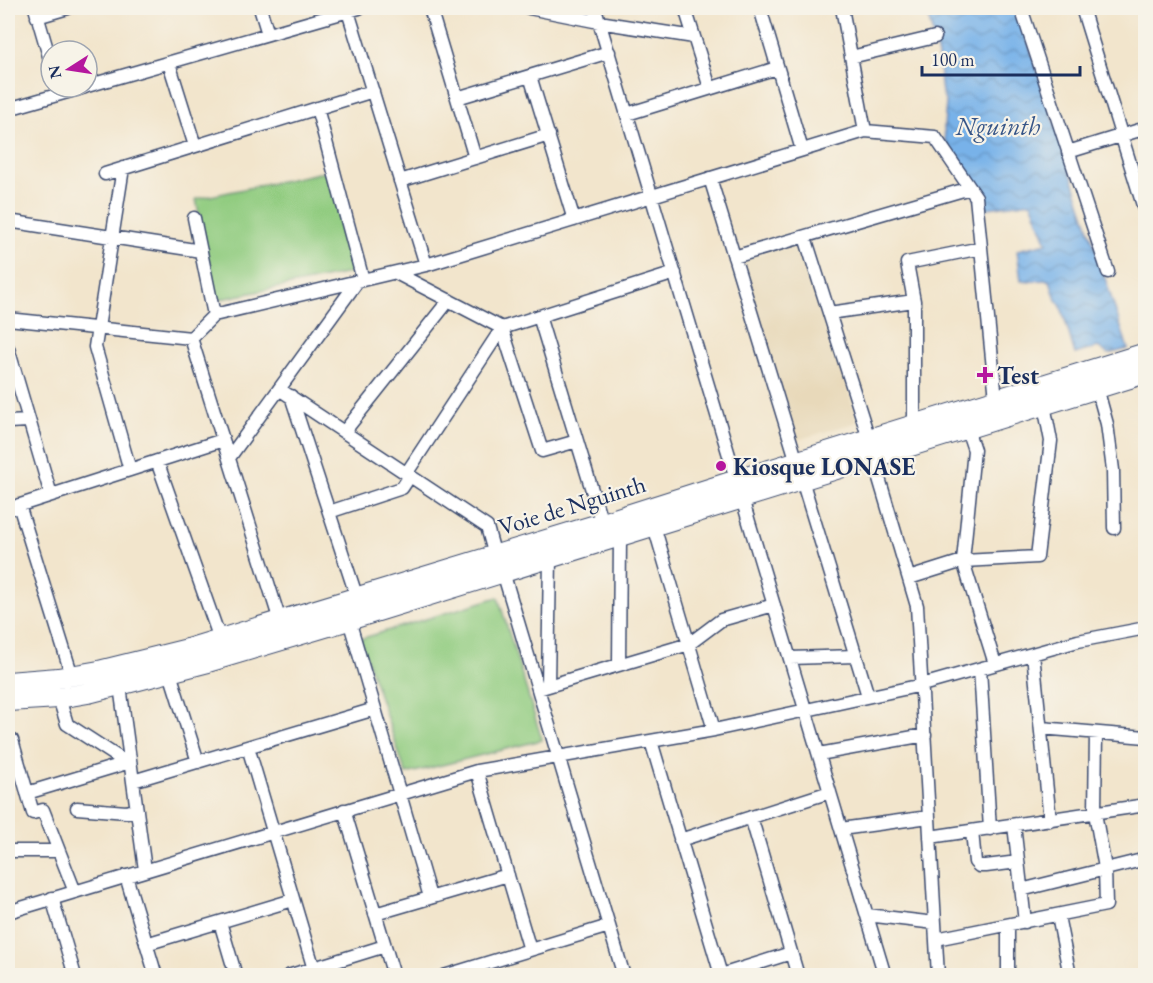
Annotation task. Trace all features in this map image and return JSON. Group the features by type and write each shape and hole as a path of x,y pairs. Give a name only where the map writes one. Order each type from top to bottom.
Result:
{"highway":[{"name":"Voie de Nguinth","path":"871,449 914,425 1146,354"},
{"name":"Voie de Nguinth","path":"8,682 59,698 170,673 349,620 602,523 737,480 799,471 871,449 968,429 1146,373"},
{"name":"Voie de Nguinth","path":"8,702 31,690 72,676 140,662 357,598 499,564 550,558 742,499 799,471"}],"street":[{"path":"44,39 36,12 69,8"},
{"path":"260,8 268,34"},
{"path":"430,8 475,158"},
{"path":"529,8 694,37"},
{"path":"595,8 885,975"},
{"path":"685,8 710,88"},
{"path":"760,8 802,150"},
{"path":"842,8 866,131"},
{"path":"1021,8 1108,272"},
{"path":"1082,8 1146,215"},
{"path":"99,83 351,9 373,91 426,266"},
{"path":"851,57 935,36"},
{"path":"457,98 609,52"},
{"path":"169,63 195,146"},
{"path":"627,114 777,68"},
{"path":"530,76 574,220"},
{"path":"105,174 373,91"},
{"path":"8,110 39,98"},
{"path":"317,108 360,281"},
{"path":"1068,152 1146,128"},
{"path":"191,338 214,315 426,266 866,131 935,137 976,197 996,399"},
{"path":"400,181 549,135"},
{"path":"123,168 95,347 130,470"},
{"path":"710,178 868,696"},
{"path":"734,257 970,188"},
{"path":"194,218 214,315"},
{"path":"8,221 201,251"},
{"path":"805,237 917,606 938,975"},
{"path":"914,425 914,301 907,262 981,248"},
{"path":"396,273 502,328 542,451 577,441"},
{"path":"329,512 402,488 408,475 502,328 675,273"},
{"path":"229,458 360,281"},
{"path":"344,432 449,300"},
{"path":"829,313 914,301"},
{"path":"539,316 602,523"},
{"path":"8,319 191,338"},
{"path":"191,338 280,621"},
{"path":"8,348 51,495"},
{"path":"1097,388 1107,424 1113,470 1114,528"},
{"path":"279,389 487,527 543,688 558,757 624,975"},
{"path":"291,396 357,598"},
{"path":"909,578 963,561 1037,557 1051,441 1044,405"},
{"path":"8,422 29,422"},
{"path":"968,429 974,450 963,561 995,664"},
{"path":"72,676 13,507 223,440"},
{"path":"157,461 220,639"},
{"path":"654,526 714,730"},
{"path":"620,537 620,665"},
{"path":"543,688 550,558"},
{"path":"543,688 689,644 721,620 774,605"},
{"path":"349,620 430,897"},
{"path":"8,912 477,771 714,730 922,685 1078,641 1146,628"},
{"path":"1033,654 1050,819"},
{"path":"790,658 856,656"},
{"path":"980,669 990,828"},
{"path":"170,673 198,762"},
{"path":"120,686 145,870"},
{"path":"59,698 67,724 129,763"},
{"path":"133,781 375,709"},
{"path":"1041,728 1146,737"},
{"path":"936,939 1106,905 1105,868 1095,813 1096,733"},
{"path":"819,754 925,735"},
{"path":"8,741 12,740 33,813 43,810 75,891"},
{"path":"651,741 719,975 791,953"},
{"path":"248,747 315,972"},
{"path":"27,793 129,763"},
{"path":"477,771 530,950"},
{"path":"681,840 830,792"},
{"path":"930,837 1146,805"},
{"path":"77,808 126,812 137,810"},
{"path":"344,810 394,975"},
{"path":"751,817 798,975"},
{"path":"841,830 929,817"},
{"path":"1014,825 1025,922"},
{"path":"972,831 975,862 978,866 1018,862"},
{"path":"8,851 59,851"},
{"path":"1021,890 1146,859"},
{"path":"375,914 508,874"},
{"path":"126,876 156,975"},
{"path":"52,898 75,975"},
{"path":"146,944 293,900"},
{"path":"867,915 935,923"},
{"path":"1058,916 1070,975"},
{"path":"220,921 236,975"},
{"path":"1008,925 1008,975"},
{"path":"444,975 482,970 530,950 609,926"},
{"path":"288,975 315,972 385,946"}],"shaded area":[{"path":"801,243 858,422 797,440 739,260"}],"green space":[{"path":"329,171 355,272 216,300 196,199"},
{"path":"498,597 542,740 406,774 360,639"}],"water":[{"name":"Nguinth","path":"930,8 1017,8 1128,349 1108,354 1098,347 1075,354 1061,306 1056,300 1050,280 1021,281 1017,250 1047,243 1031,202 981,209 949,152 944,127 946,103 942,93 938,56 928,15"}],"place":[{"name":"Test","path":"985,375"},
{"name":"Kiosque LONASE","path":"721,466"}]}
